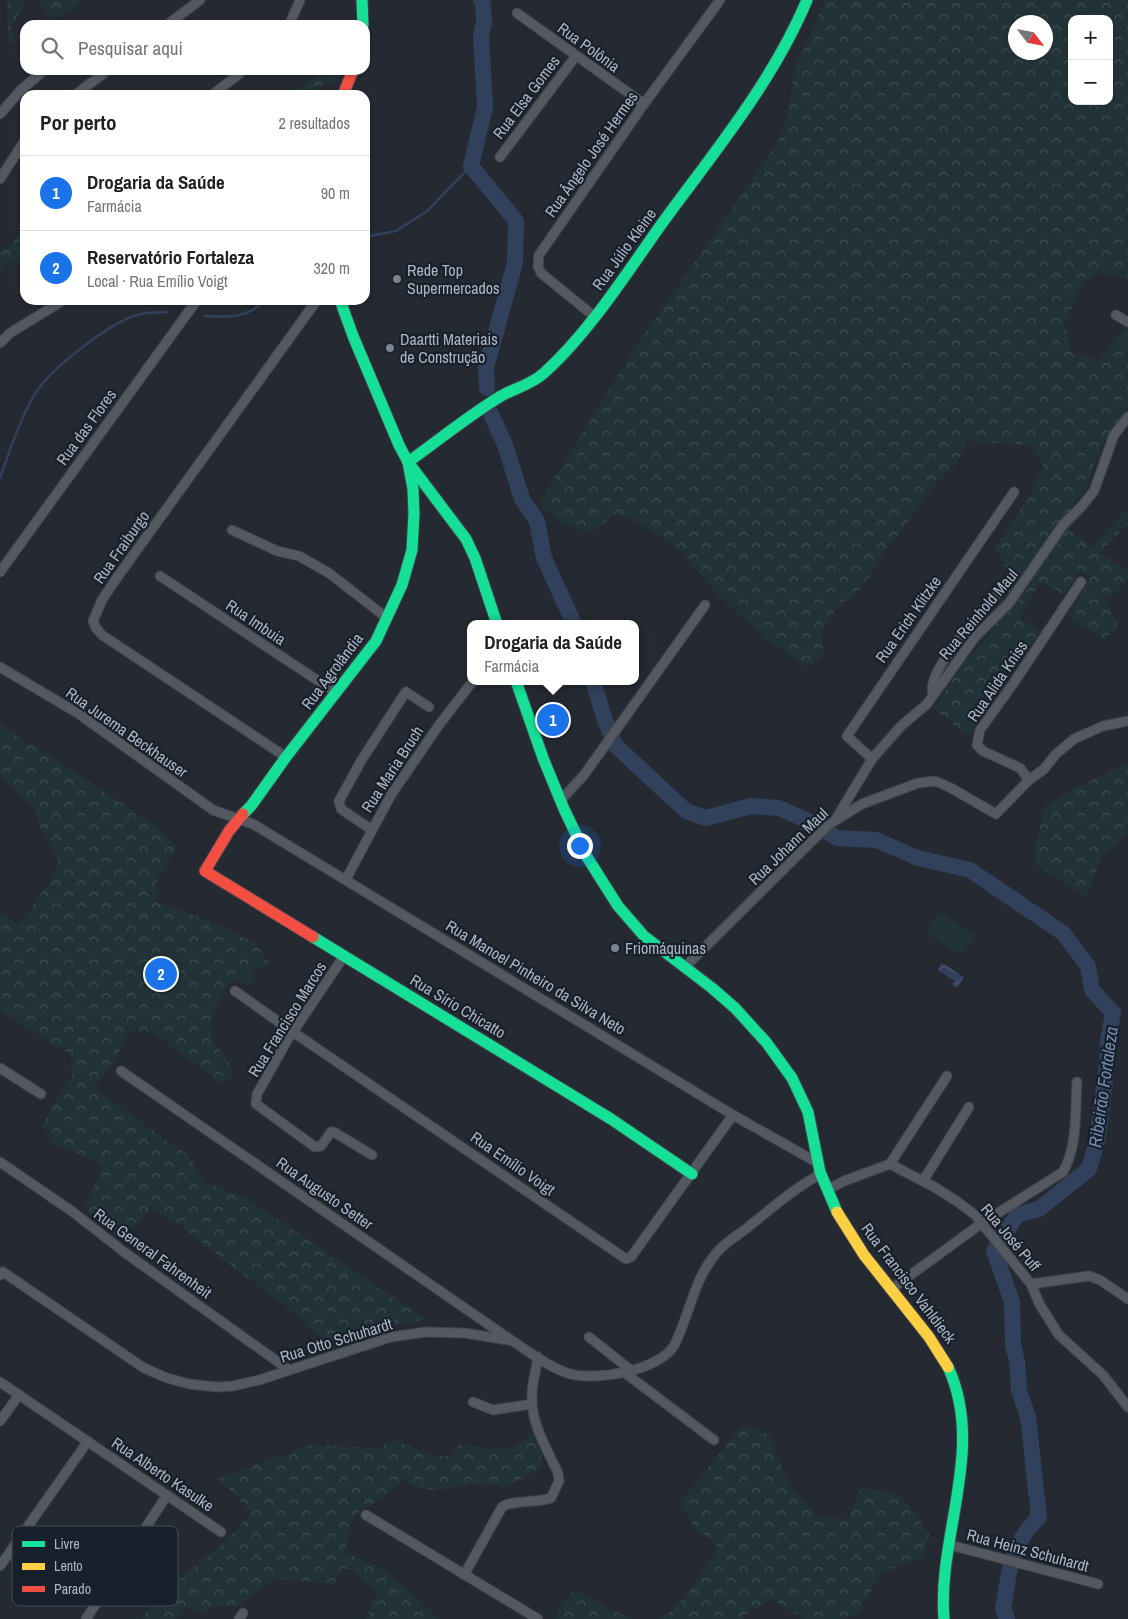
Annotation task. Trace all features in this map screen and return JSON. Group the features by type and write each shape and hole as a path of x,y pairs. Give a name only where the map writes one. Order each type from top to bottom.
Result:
{"street":[{"path":"174,20 200,0"},
{"path":"291,20 300,0"},
{"path":"362,0 364,6 363,20"},
{"name":"Rua Ângelo José Hermes","path":"595,317 541,273 538,266 539,255 644,104 720,0"},
{"name":"Rua Júlio Kleine","path":"408,462 478,411 503,395 529,384 542,375 595,317 769,75 807,0"},
{"name":"Rua Polônia","path":"517,14 644,104"},
{"name":"Rua Elsa Gomes","path":"500,157 576,56"},
{"path":"21,90 38,75"},
{"path":"82,90 101,75"},
{"path":"218,90 238,75"},
{"path":"345,90 351,75"},
{"path":"0,114 20,91"},
{"path":"0,179 20,148"},
{"path":"0,343 10,333 56,305"},
{"name":"Rua das Flores","path":"0,572 193,305"},
{"name":"Rua Fraiburgo","path":"286,757 102,636 96,628 94,620 102,600 116,579 312,305"},
{"path":"342,305 399,445 408,462 466,539 476,558 496,620"},
{"path":"1116,315 1128,322"},
{"name":"Rua Reinhold Maul","path":"832,822 872,758 901,726 928,704 933,694 975,637 1009,603 1024,584 1063,525 1094,491 1114,436 1128,417"},
{"name":"Rua Agrolândia","path":"205,870 238,819 251,806 335,692 376,641 402,585 412,550 413,489 408,462"},
{"name":"Rua Erich Klitzke","path":"872,758 846,736 1014,492"},
{"path":"232,530 277,552 299,556 329,574 387,618"},
{"name":"Rua Imbuia","path":"160,576 335,692"},
{"name":"Rua Alida Kniss","path":"1029,780 1020,768 983,751 977,744 980,730 1081,582"},
{"path":"933,694 931,689 932,683 954,644 1000,591"},
{"path":"560,801 584,775 705,605"},
{"name":"Rua Jurema Beckhauser","path":"0,667 79,714 213,810 238,819"},
{"name":"Rua Maria Bruch","path":"346,879 390,795 470,685"},
{"name":"Rua Francisco Vahldieck","path":"517,685 560,801 589,861 623,914 650,942 703,980 733,1008 773,1053 792,1078 809,1117 819,1168 827,1190 852,1237 890,1290 946,1360 956,1384 963,1425 959,1478 943,1593 944,1619"},
{"path":"372,830 341,809 339,801 361,761 404,693 406,692 429,707"},
{"path":"1029,780 1044,769 1056,754 1074,739 1103,726 1128,722"},
{"name":"Rua Johann Maul","path":"685,967 832,822 862,804 918,783 935,781 996,814 1029,780"},
{"name":"Rua Manoel Pinheiro da Silva Neto","path":"238,819 253,824 346,879 819,1168"},
{"name":"Rua Sírio Chicatto","path":"205,870 611,1119 692,1174"},
{"name":"Rua Francisco Marcos","path":"344,956 293,1032 257,1094 256,1104 315,1146 322,1146 331,1132 334,1132 372,1154"},
{"name":"Rua Emílio Voigt","path":"235,991 626,1258 631,1256 692,1174 733,1114"},
{"path":"0,1068 41,1094"},
{"name":"Rua Augusto Setter","path":"121,1071 511,1340"},
{"path":"827,1190 844,1181 890,1164 947,1076"},
{"path":"890,1290 982,1223 1063,1172 1070,1160 1074,1145 1077,1082"},
{"path":"923,1181 969,1107"},
{"name":"Rua General Fahrenheit","path":"0,1162 288,1369"},
{"name":"Rua José Puff","path":"890,1164 958,1202 982,1223 1031,1284 1040,1305 1059,1334 1103,1375 1128,1407"},
{"name":"Rua Otto Schuhardt","path":"0,1276 3,1272 144,1368 167,1378 188,1384 225,1386 259,1380 391,1337 417,1333 464,1333 511,1340 558,1369 571,1374 628,1372 663,1358 674,1345 702,1274 718,1251 819,1168"},
{"path":"1031,1284 1089,1276 1100,1280 1128,1299"},
{"path":"589,1337 628,1372 714,1440"},
{"path":"464,1575 506,1504 542,1502 551,1498 554,1494 558,1474 536,1421 532,1404 538,1357"},
{"name":"Rua Alberto Kasulke","path":"0,1382 221,1532"},
{"path":"0,1421 19,1394"},
{"path":"473,1402 493,1410 532,1404"},
{"path":"28,1526 88,1442"},
{"path":"147,1526 167,1495"},
{"path":"366,1515 538,1619"},
{"name":"Rua Heinz Schuhardt","path":"950,1545 1098,1584"},
{"path":"0,1566 12,1549"},
{"path":"86,1619 94,1606"}],"green space":[{"path":"9,0 27,0 11,27 15,41 10,45 7,24 7,3"},
{"path":"37,0 82,0 72,9 52,20"},
{"path":"825,0 1128,0 1128,280 1110,273 1094,274 1083,284 1064,325 1072,353 1099,360 1128,326 1128,407 1115,424 1098,453 1087,487 1061,522 1092,548 1128,508 1128,524 1100,553 1128,571 1128,579 1120,588 1104,598 1118,626 1104,640 1068,617 1091,577 1079,571 1064,595 1041,581 1019,617 1040,631 970,735 960,730 933,709 960,667 992,631 1013,581 995,548 1031,494 1043,466 1029,445 967,441 956,465 934,486 878,561 871,575 852,598 840,603 822,629 823,656 807,667 761,636 761,633 719,597 682,552 646,527 619,513 590,532 562,523 539,503 629,357 777,143 788,115 794,71"},
{"path":"315,75 341,75 335,82 319,86 312,90 297,90 316,77"},
{"path":"20,232 20,260 4,265 0,272 0,252"},
{"path":"0,725 156,826 178,847 157,879 156,902 208,920 255,943 271,965 251,970 253,984 232,980 212,1013 211,1038 236,1073 222,1084 152,1032 129,1031 118,1055 94,1089 190,1157 204,1182 246,1198 425,1319 362,1333 330,1346 286,1307 177,1223 151,1209 122,1239 84,1210 103,1165 54,1144 42,1125 72,1075 71,1055 0,1011 0,913 19,925 51,880 59,861 40,827 35,809 0,775"},
{"path":"1128,762 1128,834 1102,855 1087,897 1038,866 1034,852 1044,808 1066,793"},
{"path":"940,912 975,936 961,956 926,933"},
{"path":"744,1424 770,1436 789,1486 819,1517 848,1519 861,1487 901,1495 930,1536 922,1558 882,1572 859,1613 836,1619 805,1619 771,1599 744,1615 744,1619 658,1619 675,1608 683,1599 718,1548 711,1539 695,1529 680,1502"},
{"path":"532,1433 540,1449 542,1467 506,1487 473,1483 443,1490 420,1489 402,1480 382,1498 354,1515 344,1552 380,1567 440,1619 366,1619 377,1592 354,1571 342,1568 334,1584 274,1578 237,1607 218,1605 207,1613 183,1608 177,1619 142,1619 150,1606 178,1606 178,1580 226,1541 251,1513 219,1478 310,1445 378,1448 394,1440 430,1454 445,1456 453,1456 458,1445 512,1448"},
{"path":"575,1589 632,1619 557,1619 559,1608"}],"water":[{"path":"942,963 964,977 957,988 952,985 955,981 938,970"}],"waterway":[{"name":"Ribeirão Fortaleza","path":"481,0 484,23 481,35 485,107 471,166 516,221 515,263 486,368 487,388"},
{"path":"370,236 396,231 427,211 471,166"},
{"path":"204,316 237,316 251,311 259,305"},
{"path":"0,478 25,414 35,394 53,372 81,348 111,327 140,314 167,312"},
{"name":"Ribeirão Fortaleza","path":"491,414 505,445 522,499 537,521 544,558 572,620"},
{"name":"Ribeirão Fortaleza","path":"594,685 615,745 686,811 706,818 751,806 779,808 813,823 837,838 876,840 918,858 970,870 1063,933 1088,966 1092,990 1113,1013 1108,1041 1098,1138 1089,1169 1039,1209 1017,1215 994,1251 1012,1302 1013,1344 1017,1362 1019,1390 1028,1417 1039,1517 1028,1529 1017,1546 1010,1567 1003,1608 1007,1619"}],"traffic: fast":[{"path":"362,0 363,20"},
{"path":"408,462 501,396 539,377 577,339 607,301 742,115 777,59 807,0"},
{"path":"342,305 399,445 408,462 466,539 475,558 496,620"},
{"path":"243,814 376,641 402,585 412,550 413,489 408,462"},
{"path":"517,685 543,758 564,809 587,857 618,906 644,936 735,1008 766,1042 792,1078 808,1112 820,1172 837,1212"},
{"path":"313,937 611,1119 692,1174"},
{"path":"944,1619 947,1556 962,1461 962,1429 958,1398 948,1367"}],"traffic: slow":[{"path":"837,1212 864,1255 929,1337 948,1367"}],"traffic: jam":[{"path":"345,90 351,75"},
{"path":"243,814 229,831 205,871 313,937"}],"place":[{"name":"Rede Top Supermercados","path":"397,279"},
{"name":"Daartti Materiais de Construção","path":"390,348"},
{"name":"Drogaria da Saúde","path":"553,720"},
{"name":"Friomáquinas","path":"615,948"},
{"name":"Reservatório Fortaleza","path":"161,974"}]}
